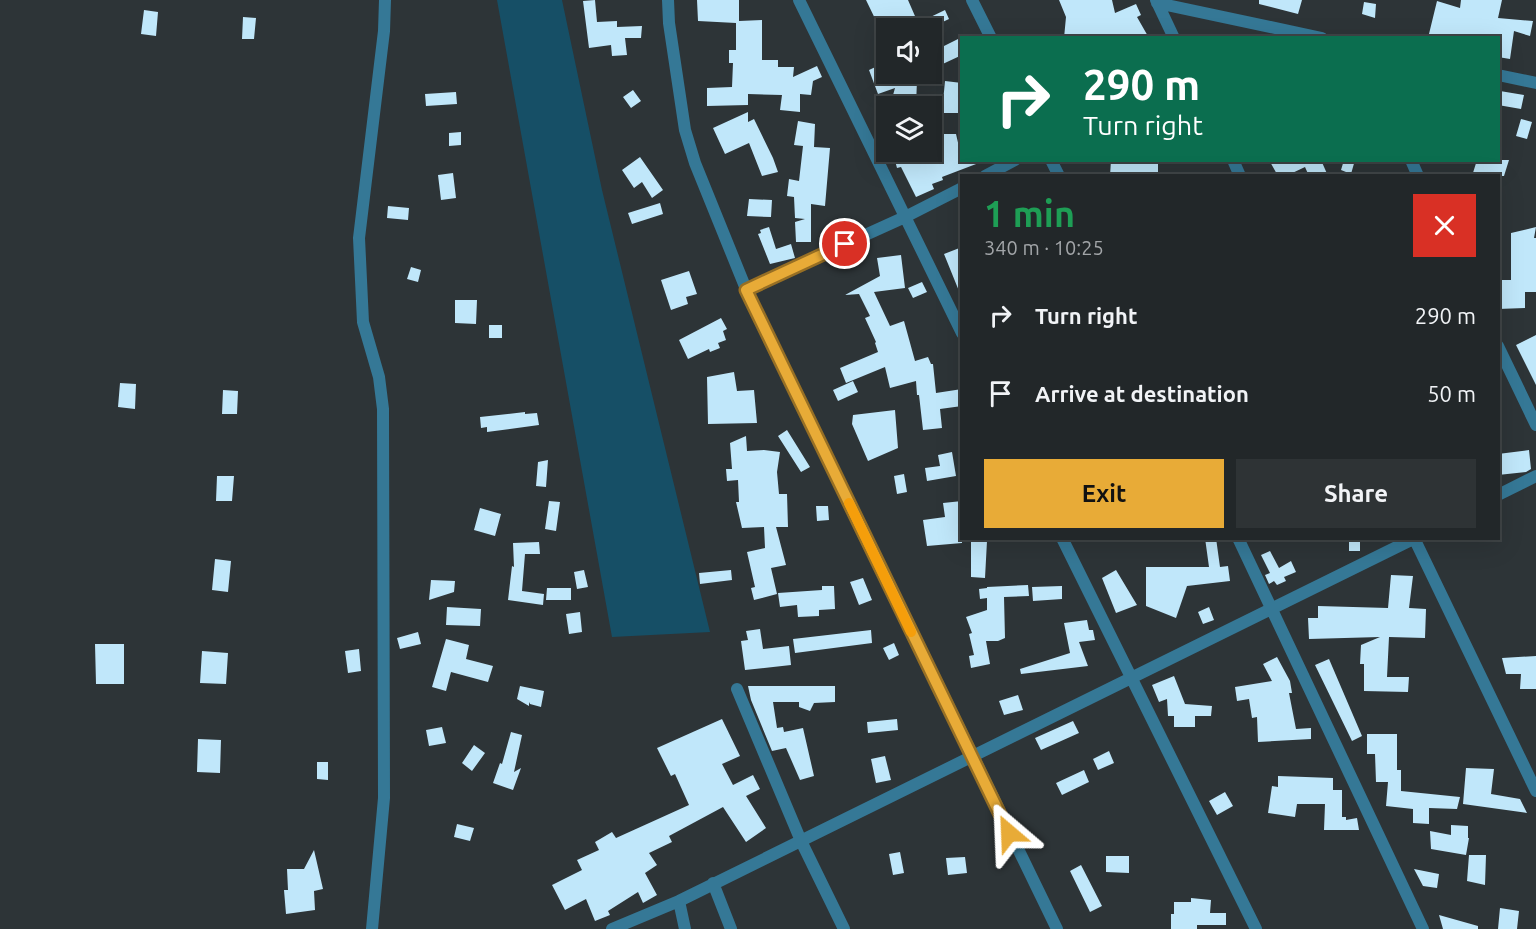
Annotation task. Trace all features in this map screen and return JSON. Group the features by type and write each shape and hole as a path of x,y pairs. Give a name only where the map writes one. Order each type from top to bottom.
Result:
{"street":[{"path":"372,929 384,798 383,409 379,377 363,322 359,238 384,31 385,0"},
{"path":"668,0 669,23 685,130 695,163 746,290 1057,929"},
{"path":"799,0 960,329"},
{"path":"972,0 990,36"},
{"path":"1157,2 1173,36"},
{"path":"1157,2 1313,36"},
{"path":"1500,75 1536,83"},
{"path":"989,174 1011,162"},
{"path":"746,290 905,217 960,189"},
{"path":"1500,350 1536,425"},
{"path":"1500,494 1536,476"},
{"path":"1063,540 1256,929"},
{"path":"1239,540 1424,929"},
{"path":"612,929 679,901 1413,540"},
{"path":"1415,540 1536,791"},
{"path":"737,688 801,841 843,929"},
{"path":"713,883 731,929"},
{"path":"679,901 685,929"}],"shaded area":[{"path":"497,0 562,0 602,190 710,632 612,637"}],"building":[{"path":"595,0 597,22 617,21 617,27 642,26 641,38 625,38 627,55 612,56 611,45 589,48 583,1"},
{"path":"697,0 739,0 739,21 762,20 762,60 778,60 778,67 794,67 793,77 817,66 822,77 813,81 811,95 800,94 800,112 780,110 782,95 748,94 748,105 707,106 707,88 732,87 733,63 729,63 729,50 736,50 736,23 698,21"},
{"path":"866,0 908,0 916,18 876,18 876,21"},
{"path":"1059,0 1112,0 1115,13 1136,4 1141,15 1137,17 1148,36 1064,36 1066,17"},
{"path":"1259,0 1302,0 1298,14 1259,4"},
{"path":"1461,0 1502,0 1498,18 1533,21 1530,36 1514,31 1510,59 1500,57 1500,36 1428,36 1437,1 1460,8"},
{"path":"1364,2 1376,4 1375,18 1362,14"},
{"path":"144,10 158,12 156,36 141,34"},
{"path":"945,10 949,19 942,22 942,18 928,18"},
{"path":"243,17 256,18 254,39 242,39"},
{"path":"960,38 960,56 942,64 942,47"},
{"path":"876,67 876,84 917,84 916,96 893,96 895,88 878,94 869,70"},
{"path":"945,81 960,83 960,113 942,113"},
{"path":"633,90 641,101 631,108 623,97"},
{"path":"1500,91 1524,95 1521,109 1500,105"},
{"path":"456,92 457,104 426,106 425,94"},
{"path":"748,112 748,122 754,119 778,172 762,176 749,143 725,154 713,128"},
{"path":"1521,119 1532,122 1527,139 1516,136"},
{"path":"798,121 815,124 814,147 830,148 825,206 811,204 811,242 796,242 795,222 805,219 795,218 794,197 787,196 789,179 799,181 803,146 794,145"},
{"path":"461,132 461,145 449,146 449,133"},
{"path":"942,134 956,134 960,162 981,162 942,177 943,180 932,184 934,189 916,197 901,167 897,168 895,162 942,162"},
{"path":"640,157 663,190 652,198 642,182 634,188 622,170"},
{"path":"1509,160 1504,176 1473,174 1476,162"},
{"path":"1111,162 1158,162 1158,174 1110,174"},
{"path":"1270,162 1322,162 1327,174 1308,174 1305,167 1290,174 1277,174"},
{"path":"1343,162 1354,162 1351,174 1341,170"},
{"path":"453,173 456,198 441,200 438,175"},
{"path":"749,199 772,200 771,217 747,216"},
{"path":"660,203 663,214 632,224 628,213"},
{"path":"388,206 409,208 408,220 387,218"},
{"path":"769,227 776,249 791,244 795,258 770,264 758,234 761,233 760,230"},
{"path":"1536,227 1534,238 1536,238 1536,292 1525,292 1525,308 1500,309 1500,280 1511,280 1511,233"},
{"path":"960,248 960,294 944,254"},
{"path":"901,255 905,288 874,292 890,326 904,321 915,361 928,357 933,364 936,393 960,389 960,406 940,409 942,428 923,430 916,381 890,388 885,367 846,383 840,368 878,352 865,318 870,316 859,294 845,295 880,276 877,258"},
{"path":"411,267 421,270 418,282 407,279"},
{"path":"689,271 697,294 686,297 688,304 671,310 661,280"},
{"path":"922,282 927,292 913,298 908,288"},
{"path":"455,300 477,300 476,324 455,323"},
{"path":"721,318 727,329 723,331 726,340 718,343 720,348 710,352 709,349 688,359 679,340"},
{"path":"489,325 502,325 502,338 489,338"},
{"path":"1536,335 1536,385 1516,345"},
{"path":"734,372 737,391 754,390 757,423 708,424 707,377"},
{"path":"853,381 858,392 838,401 833,390"},
{"path":"120,383 136,384 135,409 118,407"},
{"path":"223,390 238,391 237,414 222,414"},
{"path":"895,410 898,448 868,461 852,424 853,415"},
{"path":"525,412 525,414 537,413 539,425 487,432 487,427 481,428 480,417"},
{"path":"787,430 810,467 801,472 778,436"},
{"path":"746,436 747,451 780,452 777,472 779,494 787,494 788,527 776,527 786,565 771,568 777,594 754,600 751,588 755,587 747,552 765,548 764,527 742,528 736,502 739,502 738,480 727,481 726,469 732,469 730,443"},
{"path":"1529,450 1531,469 1526,472 1500,475 1500,454"},
{"path":"952,452 956,476 927,481 925,468 940,466 938,455"},
{"path":"548,460 546,487 536,486 538,462"},
{"path":"904,474 907,492 897,494 894,476"},
{"path":"217,476 234,476 232,501 216,501"},
{"path":"549,501 560,502 556,531 545,529"},
{"path":"960,501 960,540 962,543 927,546 923,520 945,517 943,503"},
{"path":"816,506 828,506 829,520 817,521"},
{"path":"480,508 501,514 495,536 474,530"},
{"path":"1205,540 1216,540 1220,567 1228,566 1230,581 1187,586 1176,618 1146,606 1146,567 1209,567"},
{"path":"1349,540 1360,540 1360,551 1349,551"},
{"path":"971,541 987,541 985,578 971,577"},
{"path":"539,542 540,554 525,554 522,591 544,594 543,605 508,600 512,566 514,567 513,543"},
{"path":"1270,551 1279,568 1291,561 1296,572 1284,577 1286,581 1277,585 1274,581 1269,584 1265,575 1270,573 1261,555"},
{"path":"215,559 231,561 228,592 212,590"},
{"path":"584,570 588,587 577,589 574,572"},
{"path":"731,570 732,580 700,584 699,573"},
{"path":"1116,570 1137,605 1116,613 1102,578"},
{"path":"1391,575 1413,576 1409,608 1426,609 1425,638 1389,637 1387,677 1409,677 1408,692 1364,691 1364,664 1360,664 1361,645 1380,637 1309,639 1308,618 1318,618 1318,606 1388,608"},
{"path":"863,578 872,600 859,605 850,582"},
{"path":"431,580 455,581 454,592 429,600"},
{"path":"1028,585 1029,596 1004,597 1005,638 998,641 986,641 990,664 971,668 969,656 974,655 969,634 972,633 966,617 987,610 987,598 980,599 979,589"},
{"path":"822,586 834,586 835,609 819,610 819,616 798,617 797,605 780,607 778,593 822,590"},
{"path":"1062,586 1062,599 1033,601 1032,587"},
{"path":"547,588 571,588 571,600 546,600"},
{"path":"447,607 481,609 480,626 446,625"},
{"path":"1209,607 1214,620 1203,624 1198,612"},
{"path":"580,612 582,632 569,634 566,614"},
{"path":"1087,620 1089,630 1093,630 1095,640 1079,642 1088,666 1021,674 1020,669 1070,653 1064,623"},
{"path":"760,629 763,649 789,646 791,665 745,670 741,641 748,640 746,631"},
{"path":"871,630 872,643 795,653 793,639"},
{"path":"418,632 421,644 400,649 397,638"},
{"path":"446,639 469,645 466,659 493,666 488,682 451,672 446,691 432,687"},
{"path":"894,643 899,655 889,660 883,648"},
{"path":"95,644 124,644 124,684 96,684"},
{"path":"359,649 361,671 348,673 345,651"},
{"path":"202,651 228,653 226,684 200,683"},
{"path":"1536,656 1536,689 1520,689 1521,674 1506,674 1502,658"},
{"path":"1277,657 1290,681 1292,693 1289,693 1296,729 1311,728 1311,739 1258,742 1257,717 1252,718 1249,699 1237,701 1235,687 1272,681 1263,664"},
{"path":"1329,659 1362,736 1352,741 1315,665"},
{"path":"1174,676 1185,704 1212,706 1211,716 1195,716 1195,727 1174,727 1174,716 1168,716 1167,699 1159,702 1152,685"},
{"path":"520,686 544,691 541,707 529,702 529,706 517,699"},
{"path":"748,686 835,686 835,702 814,703 810,711 799,707 799,702 773,702 777,728 783,727 784,732 803,728 814,776 800,780 786,748 772,751 751,700"},
{"path":"1018,695 1023,710 1004,715 999,701"},
{"path":"722,719 740,756 722,764 733,785 753,775 760,789 746,796 766,828 746,842 723,807 669,836 672,842 649,853 657,865 645,873 657,895 643,903 638,892 608,911 610,915 595,921 586,899 565,910 552,885 582,870 577,860 599,850 595,842 612,832 616,838 689,805 675,774 671,776 657,748"},
{"path":"897,719 898,730 868,733 867,722"},
{"path":"1073,721 1079,733 1041,750 1035,738"},
{"path":"442,727 446,743 429,746 426,730"},
{"path":"511,732 522,735 514,772 521,768 513,790 493,783 500,763 502,764"},
{"path":"1367,734 1397,734 1397,770 1401,770 1401,791 1460,797 1457,809 1429,808 1429,824 1413,823 1413,809 1386,806 1388,782 1376,782 1375,754 1367,754"},
{"path":"198,739 221,740 220,773 197,772"},
{"path":"474,745 485,753 472,771 462,763"},
{"path":"1109,751 1114,763 1098,770 1093,759"},
{"path":"885,756 891,780 876,783 871,759"},
{"path":"317,762 328,762 328,780 317,779"},
{"path":"1466,768 1494,769 1491,794 1520,799 1527,813 1463,804"},
{"path":"1084,770 1089,782 1062,795 1056,783"},
{"path":"1278,776 1333,778 1333,790 1342,790 1342,817 1346,817 1346,820 1357,818 1359,830 1324,830 1325,804 1297,804 1295,817 1268,813 1272,786 1278,787"},
{"path":"1225,792 1233,806 1217,815 1209,801"},
{"path":"457,824 474,828 470,841 454,837"},
{"path":"1451,825 1468,826 1469,838 1466,855 1431,849 1430,831 1451,835"},
{"path":"314,850 323,889 314,891 315,910 286,914 284,890 288,890 287,869 304,869"},
{"path":"900,852 904,873 893,875 889,854"},
{"path":"1469,855 1486,855 1485,885 1467,881"},
{"path":"1106,856 1129,856 1129,873 1106,872"},
{"path":"965,857 967,873 948,875 946,858"},
{"path":"1081,865 1102,906 1090,912 1070,871"},
{"path":"1414,869 1439,874 1437,888 1423,886"},
{"path":"1191,898 1211,900 1210,913 1226,913 1226,925 1197,925 1197,929 1171,929 1174,902 1191,902"},
{"path":"1500,908 1519,911 1517,929 1498,929"},
{"path":"1439,915 1478,926 1478,929 1443,929"}],"slow traffic":[{"path":"849,503 911,632"}],"route":[{"path":"845,244 746,290 1009,833"}]}
